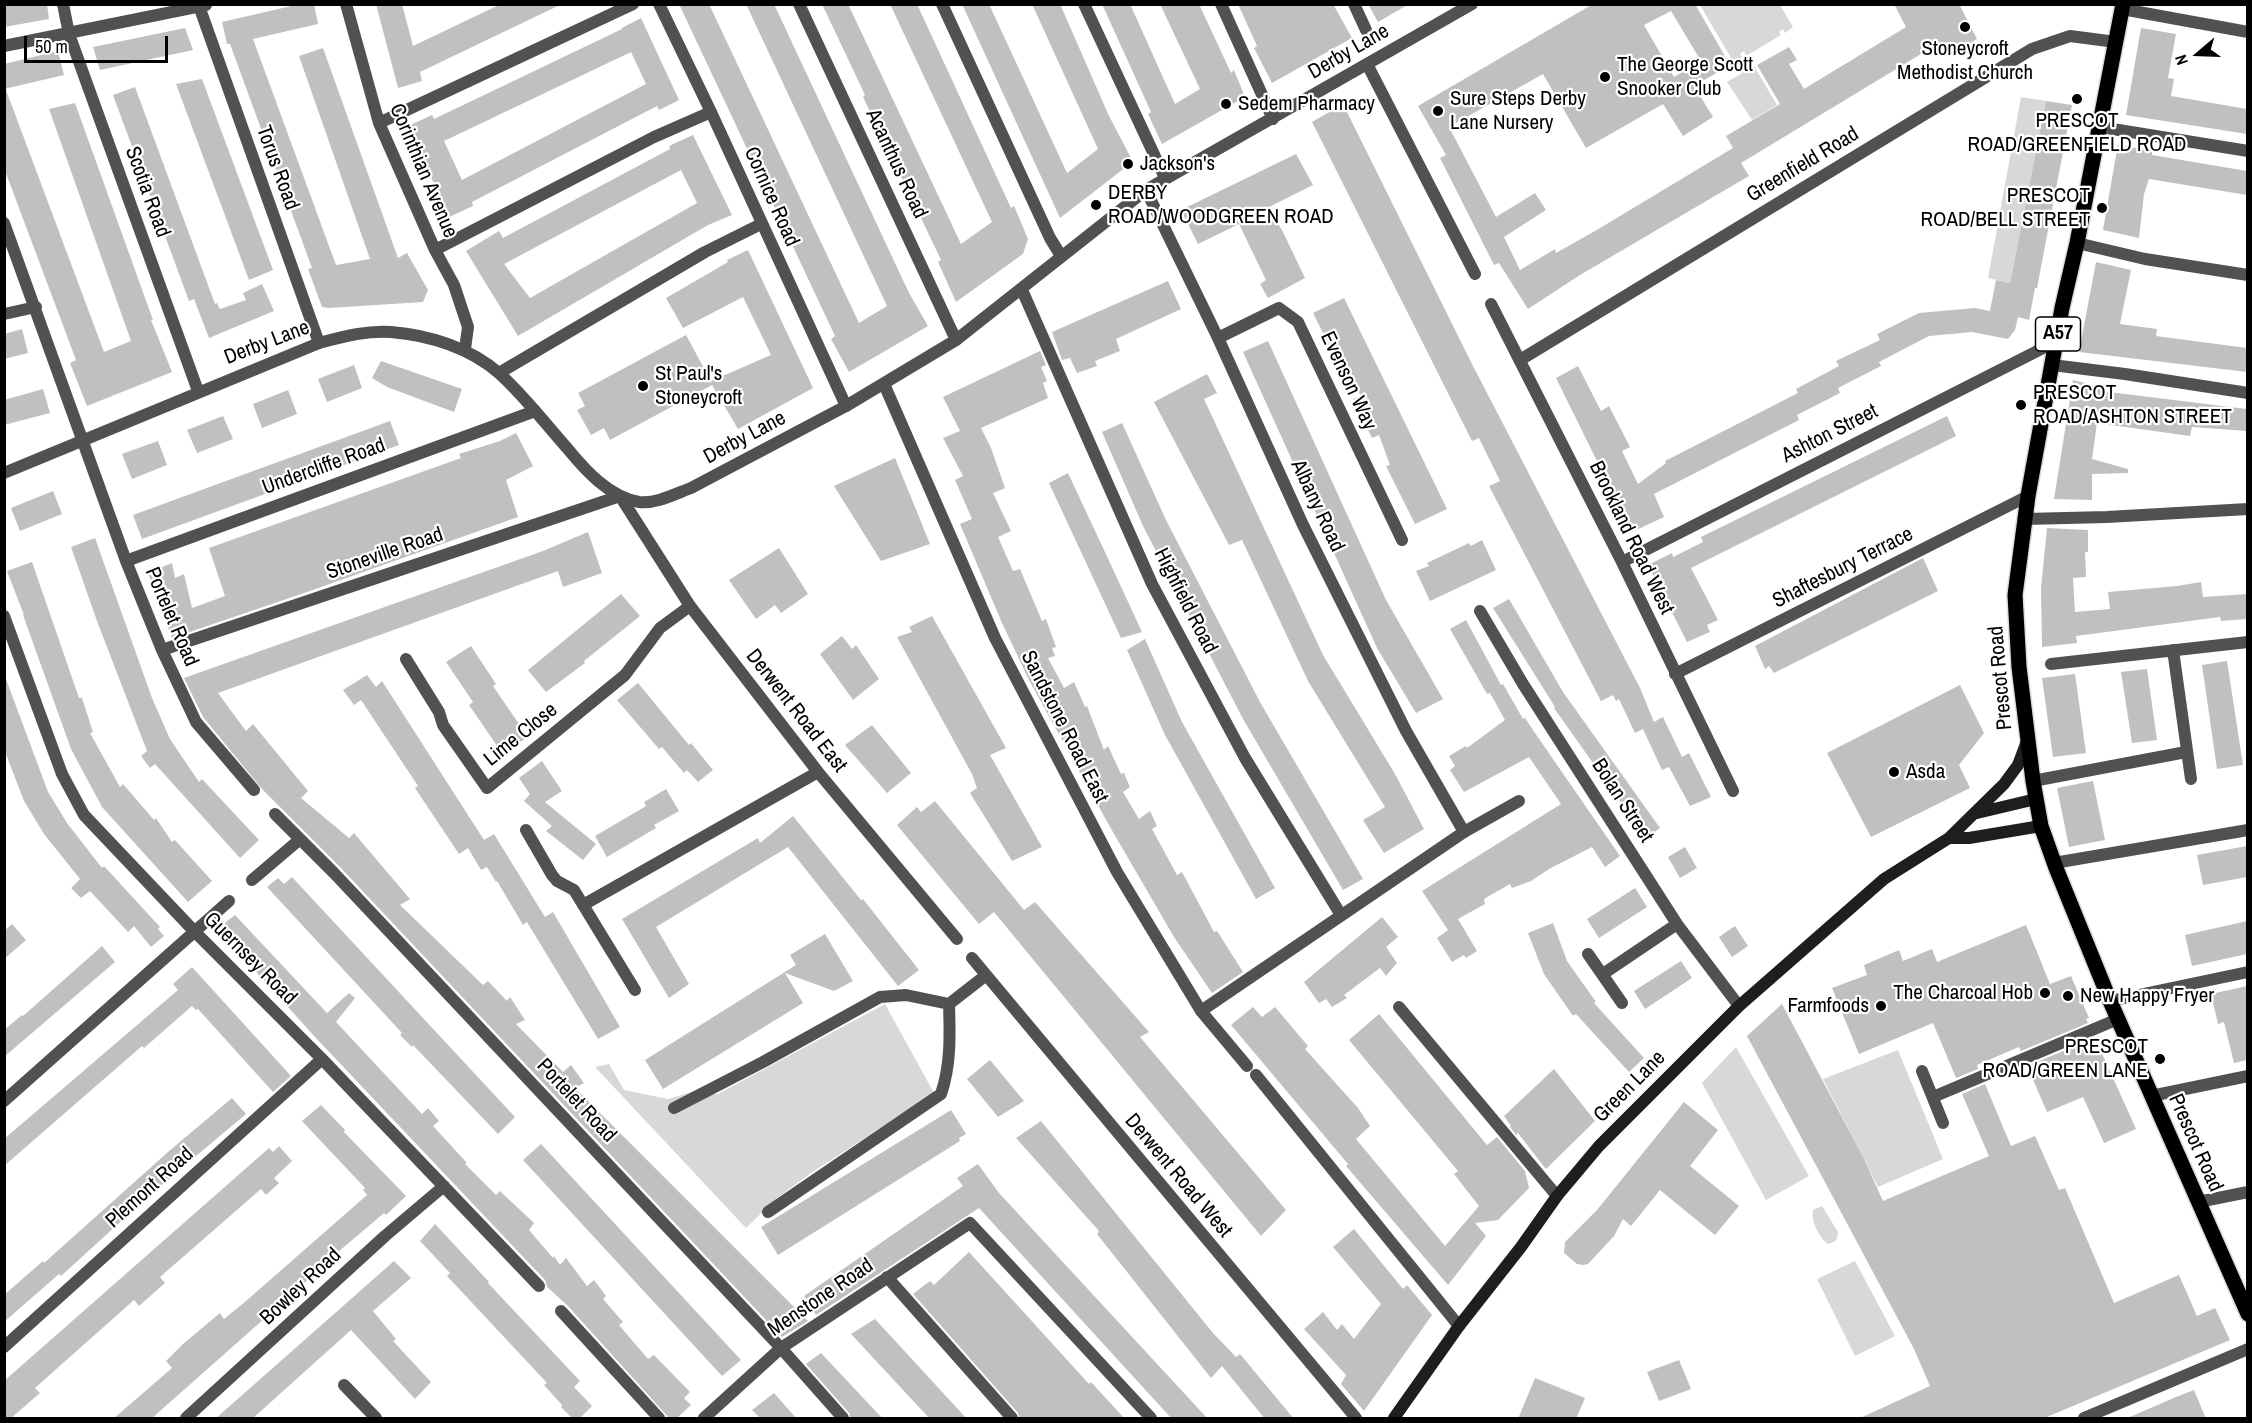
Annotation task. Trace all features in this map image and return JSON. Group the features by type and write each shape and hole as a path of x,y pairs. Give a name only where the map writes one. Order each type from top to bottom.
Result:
{"main road":[{"name":"Prescot Road","path":"2123,7 2062,308 2028,496 2015,595 2019,666 2036,799 2041,826 2054,863 2118,1019 2247,1314"},
{"path":"1976,813 2011,774 2023,753 2027,739"},
{"name":"Green Lane","path":"1394,1419 1459,1326 1521,1247 1557,1196 1599,1146 1739,1006 1884,879 1949,838 1976,813 2036,799"},
{"name":"Green Lane","path":"1949,838 1969,838 2041,826"}],"street":[{"name":"Scotia Road","path":"63,4 69,34 198,391"},
{"name":"Corinthian Avenue","path":"346,4 379,123 435,249 454,285 468,327 465,349"},
{"path":"379,123 633,4"},
{"name":"Cornice Road","path":"659,4 846,406"},
{"name":"Acanthus Road","path":"800,4 956,340"},
{"path":"942,4 1050,238 1061,256"},
{"path":"1084,4 1165,178"},
{"path":"1221,4 1273,119"},
{"path":"1354,4 1367,32"},
{"name":"Derby Lane","path":"4,473 319,343 352,334 390,332 428,338 465,349 499,373 535,411 586,472 620,496 638,502 657,500 691,488 884,384 956,340 1146,190 1472,4"},
{"path":"4,46 202,5"},
{"name":"Torus Road","path":"202,5 319,343"},
{"path":"2123,7 2247,32"},
{"name":"Greenfield Road","path":"1520,360 2032,49 2070,36 2116,42"},
{"path":"1367,64 1475,274"},
{"path":"435,249 654,138 711,112"},
{"path":"2100,128 2247,151"},
{"name":"Albany Road","path":"1146,190 1218,338 1303,525 1400,721 1464,832"},
{"name":"Portelet Road","path":"4,223 126,561 162,650 196,722 254,790"},
{"path":"499,373 705,252 761,224"},
{"path":"2077,243 2145,258 2247,275"},
{"name":"Highfield Road","path":"1022,290 1152,584 1245,758 1341,915"},
{"name":"Brookland Road West","path":"1491,304 1622,562 1732,791"},
{"path":"4,314 36,307"},
{"name":"Evenson Way","path":"1218,338 1279,308 1298,322 1402,540"},
{"name":"Ashton Street","path":"1622,562 2057,341"},
{"path":"2052,365 2247,393"},
{"name":"Sandstone Road East","path":"884,384 995,638 1117,872 1201,1011 1252,1070 1459,1326"},
{"name":"Undercliffe Road","path":"126,561 535,411"},
{"name":"Derwent Road East","path":"620,496 690,606 818,772 957,939"},
{"name":"Stoneville Road","path":"162,650 620,496"},
{"name":"Shaftesbury Terrace","path":"1675,674 2028,496"},
{"path":"2025,519 2247,509"},
{"name":"Lime Close","path":"406,659 439,712 443,725 487,788 625,675 660,628 690,606"},
{"name":"Bolan Street","path":"1480,611 1523,684 1677,924 1739,1006"},
{"name":"Guernsey Road","path":"4,616 62,774 84,815 539,1286"},
{"path":"2045,664 2247,642"},
{"path":"2173,650 2191,779"},
{"path":"2033,781 2186,752"},
{"path":"584,905 818,772"},
{"path":"1201,1011 1464,832 1519,801"},
{"name":"Portelet Road","path":"276,814 781,1348 843,1419"},
{"path":"526,830 552,875 557,881 574,890 635,990"},
{"path":"2054,863 2247,830"},
{"path":"252,880 299,840"},
{"path":"4,1101 229,901"},
{"path":"1603,974 1677,924"},
{"path":"1588,954 1622,1003"},
{"name":"Derwent Road West","path":"972,958 1356,1419"},
{"path":"2110,1000 2247,972"},
{"path":"674,1108 880,997 906,995 949,1004 985,976"},
{"path":"768,1212 941,1094 947,1077 949,1004"},
{"path":"1400,1007 1557,1196"},
{"path":"1933,1097 2118,1019"},
{"name":"Plemont Road","path":"4,1347 322,1059"},
{"path":"1922,1071 1943,1123"},
{"path":"2151,1096 2247,1076"},
{"name":"Bowley Road","path":"186,1419 385,1236 444,1186"},
{"path":"2198,1202 2247,1192"},
{"name":"Menstone Road","path":"705,1419 781,1348 970,1223 1152,1419"},
{"path":"886,1277 1012,1419"},
{"path":"561,1311 659,1419"},
{"path":"2084,1419 2247,1349"},
{"path":"344,1385 376,1419"}],"shaded area":[{"path":"1700,5 1780,5 1793,27 1785,33 1783,29 1779,32 1781,35 1746,56 1744,51 1740,54 1742,58 1734,63"},
{"path":"1754,66 1777,105 1752,120 1727,82"},
{"path":"2021,97 2046,101 2010,283 1988,278"},
{"path":"885,1004 934,1093 811,1173 777,1198 746,1228 595,1067 609,1064 624,1090 668,1099 694,1091 718,1094"},
{"path":"1736,1047 1809,1176 1766,1200 1702,1083"},
{"path":"1898,1050 1943,1159 1878,1187 1823,1079"},
{"path":"1822,1206 1838,1232 1836,1240 1828,1244 1819,1233 1813,1219 1813,1210"},
{"path":"1855,1261 1895,1336 1855,1356 1817,1279"}],"building":[{"path":"4,4 47,4 49,19 4,27"},
{"path":"300,4 314,4 318,24 253,39 336,265 370,259 299,56 323,48 398,258 407,253 428,290 423,302 322,307 308,269 312,268 230,44 227,44 222,22"},
{"path":"376,4 402,4 413,46 501,4 562,4 420,72 422,81 398,88"},
{"path":"679,4 709,4 859,323 887,306 746,4 774,4 909,293 928,326 849,372 831,339 835,336"},
{"path":"822,4 848,4 961,244 992,222 890,4 917,4 1011,208 1014,206 1028,239 1023,254 956,302 938,262 941,260 863,97 865,95"},
{"path":"962,4 989,4 1067,173 1098,149 1032,4 1060,4 1109,116 1130,156 1126,167 1060,218"},
{"path":"1102,4 1130,4 1175,104 1200,89 1160,4 1199,4 1231,73 1234,70 1245,97 1162,144 1148,114 1151,112"},
{"path":"1238,4 1333,4 1352,38 1272,83 1254,48 1257,46"},
{"path":"1368,4 1409,4 1378,22"},
{"path":"1593,4 1695,4 1730,65 1694,86 1713,117 1683,136 1663,104 1586,148 1543,74 1449,127 1496,217 1535,193 1546,210 1504,237 1520,270 1555,249 1556,253 1595,231 1733,148 1726,136 1780,104 1757,65 1789,47 1797,60 1789,64 1804,89 1906,27 1894,4 1959,4 1977,39 1947,57 1939,43 1741,163 1749,176 1580,275 1528,309 1499,263 1494,265 1440,158 1446,155 1418,106","holes":["1671,11 1701,61 1674,77 1644,25"]},
{"path":"641,18 679,100 659,110 657,106 472,202 473,206 449,217 408,126 432,115 434,119","holes":["631,52 646,84 462,180 444,141"]},
{"path":"185,28 193,50 100,70 93,47"},
{"path":"2141,28 2176,34 2168,78 2174,79 2171,96 2247,109 2247,134 2126,115"},
{"path":"58,51 64,75 4,89 4,64"},
{"path":"202,79 273,270 249,280 176,84"},
{"path":"135,87 215,304 217,303 220,309 246,300 243,293 262,284 274,311 209,338 194,299 189,301 113,95"},
{"path":"6,90 104,352 131,341 49,109 75,103 153,320 151,320 172,372 87,406 70,363 76,360 4,168 4,91"},
{"path":"2046,101 2072,105 2029,320 2018,317 2015,330 2008,339 1972,332 1929,336 1879,362 1881,366 1838,388 1840,393 1797,415 1799,420 1654,494 1664,517 1632,532 1556,378 1578,366 1601,411 1609,406 1630,447 1622,451 1638,484 1666,463 1665,461 1798,393 1796,389 1839,366 1836,361 1880,340 1877,334 1919,313 1975,308 1990,311 1996,280 2010,283"},
{"path":"1343,104 1472,364 1640,688 1654,722 1663,717 1682,757 1689,753 1711,797 1690,806 1669,767 1662,770 1643,729 1635,733 1619,699 1616,701 1613,695 1601,701 1489,486 1500,481 1479,438 1472,441 1312,122"},
{"path":"693,135 732,215 708,225 518,336 466,251 499,231 503,238 670,149 669,146","holes":["681,170 697,203 530,298 504,264"]},
{"path":"2118,144 2152,152 2152,155 2247,171 2247,195 2149,179 2144,194 2139,238 2103,230"},
{"path":"1296,154 1313,185 1267,208 1282,230 1305,278 1268,298 1260,284 1266,280 1239,224 1198,244 1181,210"},
{"path":"748,250 813,388 738,429 712,385 610,440 604,428 591,435 577,410 585,406 578,393 686,335 711,381 771,355 743,297 683,328 666,298 728,262 727,260"},
{"path":"2096,262 2131,270 2120,324 2157,329 2156,336 2247,348 2247,372 2079,352"},
{"path":"1168,281 1181,309 1116,339 1120,351 1095,361 1097,366 1077,373 1070,358 1062,360 1052,332"},
{"path":"1344,298 1447,509 1415,524 1386,466 1390,465 1379,435 1372,438 1353,399 1361,396 1345,369 1341,369 1313,313"},
{"path":"22,329 28,353 4,359 4,334"},
{"path":"1268,341 1386,600 1443,699 1416,713 1377,648 1243,352"},
{"path":"1040,351 1046,365 1041,367 1047,381 1043,383 1048,398 981,428 991,448 1005,488 993,493 1011,531 998,537 1013,571 1020,569 1042,621 1046,619 1056,647 1052,648 1055,656 1048,658 1064,688 1074,682 1085,707 1087,706 1104,750 1108,746 1121,774 1124,773 1130,787 1123,792 1139,819 1150,811 1157,826 1152,829 1177,875 1182,872 1214,932 1217,931 1243,972 1212,993 1174,937 1029,680 960,524 972,519 955,480 963,476 943,438 960,431 943,397"},
{"path":"381,361 462,389 454,412 387,387 372,378"},
{"path":"354,365 362,388 327,402 318,379"},
{"path":"1207,374 1217,393 1204,399 1323,655 1395,774 1424,829 1384,853 1363,820 1385,807 1308,681 1242,540 1229,545 1154,402"},
{"path":"2073,380 2102,387 2101,391 2247,409 2247,431 2192,427 2190,436 2097,423 2092,459 2128,469 2128,473 2092,474 2092,500 2054,499"},
{"path":"43,389 50,413 4,425 4,400"},
{"path":"288,390 297,414 262,428 253,404"},
{"path":"223,416 233,439 197,453 187,430"},
{"path":"1947,416 1956,436 1691,568 1718,620 1707,625 1710,632 1687,642 1648,565 1672,553 1673,557 1703,542 1701,537"},
{"path":"390,421 399,445 142,539 133,515"},
{"path":"1122,423 1166,520 1260,702 1363,879 1343,890 1243,719 1143,526 1102,432"},
{"path":"516,433 533,466 506,480 518,517 172,638 148,573 172,563 175,578 184,574 192,608 225,596 209,548 461,458 459,454 500,441"},
{"path":"158,441 167,465 132,479 122,454"},
{"path":"895,458 930,544 881,561 834,486"},
{"path":"1068,473 1142,632 1121,638 1049,483"},
{"path":"53,491 62,514 20,531 11,508"},
{"path":"2047,528 2088,530 2088,552 2085,552 2086,577 2073,578 2075,612 2110,609 2108,592 2201,582 2203,597 2247,594 2247,619 2221,621 2220,617 2076,636 2077,643 2042,647 2041,588"},
{"path":"588,532 602,573 563,587 558,571 218,693 246,731 253,724 308,791 301,798 349,838 354,833 410,899 400,905 483,985 488,981 507,1001 510,997 525,1020 516,1024 563,1072 571,1065 584,1083 575,1088 808,1321 782,1337 340,867 262,789 203,717 184,678 543,551"},
{"path":"95,538 152,698 170,739 199,782 202,779 259,840 240,858 155,764 150,768 141,756 147,751 71,547"},
{"path":"1482,540 1496,570 1430,601 1416,571 1429,566 1427,563 1469,543 1471,546"},
{"path":"779,548 808,594 781,613 775,605 756,619 729,580"},
{"path":"1923,558 1938,591 1774,673 1769,666 1765,669 1755,646"},
{"path":"32,562 79,698 82,698 93,732 90,733 120,787 123,784 154,820 156,818 172,842 175,840 212,881 188,902 102,807 71,749 7,571"},
{"path":"621,594 640,616 584,661 585,663 546,692 528,670"},
{"path":"1509,599 1563,692 1660,828 1646,838 1554,708 1493,608"},
{"path":"932,616 1006,748 990,755 1042,847 1012,861 970,793 977,788 972,774 897,637 912,632 909,627"},
{"path":"1466,620 1501,685 1503,684 1523,719 1525,718 1620,856 1605,867 1592,847 1531,881 1512,888 1510,884 1484,899 1485,904 1458,919 1477,951 1466,958 1464,955 1452,962 1437,938 1448,930 1422,891 1561,804 1529,757 1464,792 1450,770 1455,766 1449,756 1466,746 1467,748 1505,720 1490,693 1487,694 1450,629"},
{"path":"842,636 852,649 856,645 879,679 853,700 820,654"},
{"path":"1145,639 1182,722 1275,888 1256,899 1165,735 1127,650"},
{"path":"471,646 496,684 493,686 528,737 502,753 469,705 473,702 446,662"},
{"path":"2227,661 2243,765 2217,769 2202,665"},
{"path":"2147,669 2157,740 2132,743 2121,672"},
{"path":"2075,674 2086,753 2053,757 2042,678"},
{"path":"367,675 376,687 382,681 484,840 494,834 545,917 553,912 620,1027 598,1039 527,922 523,925 487,867 481,870 468,848 459,854 415,788 418,786 361,700 354,705 343,690"},
{"path":"4,679 6,679 48,792 67,823 102,868 104,866 160,927 158,929 164,936 151,947 134,926 128,932 90,891 81,898 71,888 80,879 44,834 24,801 4,749"},
{"path":"638,683 689,745 691,743 713,770 698,782 687,770 684,773 662,747 659,749 617,700"},
{"path":"1960,685 1984,733 1959,765 1970,788 1871,837 1827,753"},
{"path":"872,725 911,773 887,793 845,745"},
{"path":"542,761 562,791 545,802 596,844 583,860 546,831 552,826 524,801 530,794 519,778"},
{"path":"2093,781 2105,840 2069,847 2057,788"},
{"path":"666,789 679,811 654,825 656,828 607,857 595,836 646,806 644,802"},
{"path":"935,801 1024,910 1035,902 1149,1032 1140,1037 1286,1210 1261,1236 994,912 979,924 897,825 917,807 921,812"},
{"path":"793,816 919,970 898,986 788,847 656,927 689,984 669,998 622,919 758,838 760,843"},
{"path":"2247,846 2247,877 2203,885 2197,855"},
{"path":"1685,847 1697,868 1680,878 1668,857"},
{"path":"292,877 515,1117 498,1134 413,1045 412,1047 400,1035 402,1033 267,887 278,878 284,884"},
{"path":"1635,888 1647,907 1599,938 1587,919"},
{"path":"235,915 327,1013 349,993 355,998 336,1022 422,1114 428,1108 439,1121 433,1126 467,1163 465,1164 496,1195 500,1191 534,1223 529,1230 560,1265 566,1258 587,1286 594,1280 606,1296 603,1299 623,1322 619,1325 648,1359 654,1355 690,1392 684,1398 691,1405 676,1419 670,1419 567,1305 547,1287 545,1280 216,930"},
{"path":"1382,917 1398,937 1386,947 1397,963 1386,976 1380,968 1344,995 1347,998 1332,1007 1326,999 1319,1003 1304,982"},
{"path":"2247,921 2247,954 2192,966 2185,935"},
{"path":"1553,923 1567,961 1596,1002 1594,1003 1644,1058 1629,1072 1576,1014 1573,1016 1544,974 1528,933"},
{"path":"12,924 26,940 4,959 4,931"},
{"path":"2026,925 2050,984 2071,976 2089,1018 2086,1019 2088,1023 2021,1051 2019,1047 1977,1065 1978,1069 1956,1078 1933,1023 1859,1054 1832,988 1867,975 1864,965 1899,950 1903,961 1932,949 1937,962"},
{"path":"1735,926 1748,946 1732,957 1719,937"},
{"path":"825,934 853,981 834,991 785,973 803,1003 663,1089 645,1060 796,965 790,955"},
{"path":"102,946 115,962 4,1057 4,1030"},
{"path":"1681,961 1692,978 1645,1009 1634,991"},
{"path":"192,967 291,1076 273,1092 198,1009 192,1006 144,1048 142,1046 4,1166 4,1139 178,990 173,984"},
{"path":"2247,986 2247,1060 2234,1063 2224,1022 2218,1024 2211,994"},
{"path":"1782,1004 1863,1157 1883,1201 1989,1156 1962,1094 1985,1084 2011,1146 2035,1136 2059,1190 2065,1188 2114,1303 2179,1275 2197,1316 2215,1308 2230,1340 2042,1419 1858,1419 1930,1386 1914,1349 1747,1036"},
{"path":"1253,1007 1262,1017 1275,1007 1308,1046 1305,1049 1358,1108 1370,1126 1356,1139 1445,1246 1479,1206 1454,1174 1458,1171 1349,1040 1379,1014 1487,1145 1497,1137 1525,1171 1529,1188 1498,1220 1475,1223 1486,1236 1448,1285 1346,1166 1348,1164 1231,1025"},
{"path":"2095,1038 2136,1129 2104,1143 2083,1097 2047,1112 2027,1066"},
{"path":"990,1060 1024,1101 998,1117 967,1079"},
{"path":"1554,1069 1595,1121 1546,1169 1517,1132 1517,1136 1504,1116"},
{"path":"232,1098 246,1114 151,1194 61,1276 59,1274 4,1322 4,1295 43,1261 44,1263"},
{"path":"1684,1102 1718,1130 1690,1166 1739,1206 1715,1235 1660,1190 1631,1226 1623,1219 1614,1236 1588,1264 1577,1264 1564,1253 1565,1242 1597,1210"},
{"path":"321,1105 406,1196 386,1215 384,1213 325,1263 151,1419 113,1419 172,1368 166,1361 183,1344 220,1313 224,1319 367,1195 363,1190 365,1188 302,1121"},
{"path":"951,1110 966,1134 959,1138 960,1141 778,1255 761,1227"},
{"path":"1041,1121 1213,1333 1236,1357 1240,1354 1294,1419 1265,1419 1222,1366 1211,1378 1097,1234 1099,1231 1016,1138"},
{"path":"541,1144 741,1360 722,1376 523,1160"},
{"path":"279,1146 292,1161 274,1178 279,1183 266,1195 261,1189 160,1277 165,1283 139,1306 134,1300 35,1388 40,1393 10,1419 4,1419 4,1381 269,1148 273,1152"},
{"path":"978,1164 999,1193 1208,1419 1172,1419 979,1208 816,1315 804,1296 963,1186 957,1178"},
{"path":"435,1224 580,1381 574,1387 592,1406 579,1419 573,1419 561,1407 562,1405 544,1385 547,1383 447,1276 450,1273 420,1241"},
{"path":"1354,1229 1403,1289 1407,1285 1432,1315 1364,1411 1341,1384 1346,1375 1304,1329 1323,1312 1337,1330 1342,1324 1354,1339 1381,1304 1333,1247"},
{"path":"969,1252 1089,1384 1091,1382 1125,1419 1020,1419 1018,1413 913,1294 930,1281 934,1285"},
{"path":"394,1261 411,1278 373,1311 396,1339 393,1341 431,1382 415,1399 351,1330 252,1419 215,1419"},
{"path":"875,1319 967,1419 930,1419 851,1334"},
{"path":"821,1353 883,1419 851,1419 849,1413 806,1364"},
{"path":"1679,1360 1691,1389 1659,1401 1647,1372"},
{"path":"1535,1378 1585,1398 1576,1419 1518,1419"},
{"path":"2194,1390 2206,1419 2125,1419 2176,1397"},
{"path":"774,1393 797,1419 761,1419 752,1410"}],"place":[{"name":"Stoneycroft Methodist Church","path":"1965,27"},
{"name":"The George Scott Snooker Club","path":"1605,77"},
{"name":"PRESCOT ROAD/GREENFIELD ROAD","path":"2077,99"},
{"name":"Sedem Pharmacy","path":"1226,104"},
{"name":"Sure Steps Derby Lane Nursery","path":"1438,111"},
{"name":"Jackson's","path":"1128,164"},
{"name":"DERBY ROAD/WOODGREEN ROAD","path":"1096,205"},
{"name":"PRESCOT ROAD/BELL STREET","path":"2102,208"},
{"name":"St Paul's Stoneycroft","path":"643,386"},
{"name":"PRESCOT ROAD/ASHTON STREET","path":"2021,405"},
{"name":"Asda","path":"1894,772"},
{"name":"The Charcoal Hob","path":"2045,993"},
{"name":"New Happy Fryer","path":"2068,996"},
{"name":"Farmfoods","path":"1881,1006"},
{"name":"PRESCOT ROAD/GREEN LANE","path":"2160,1059"}]}
